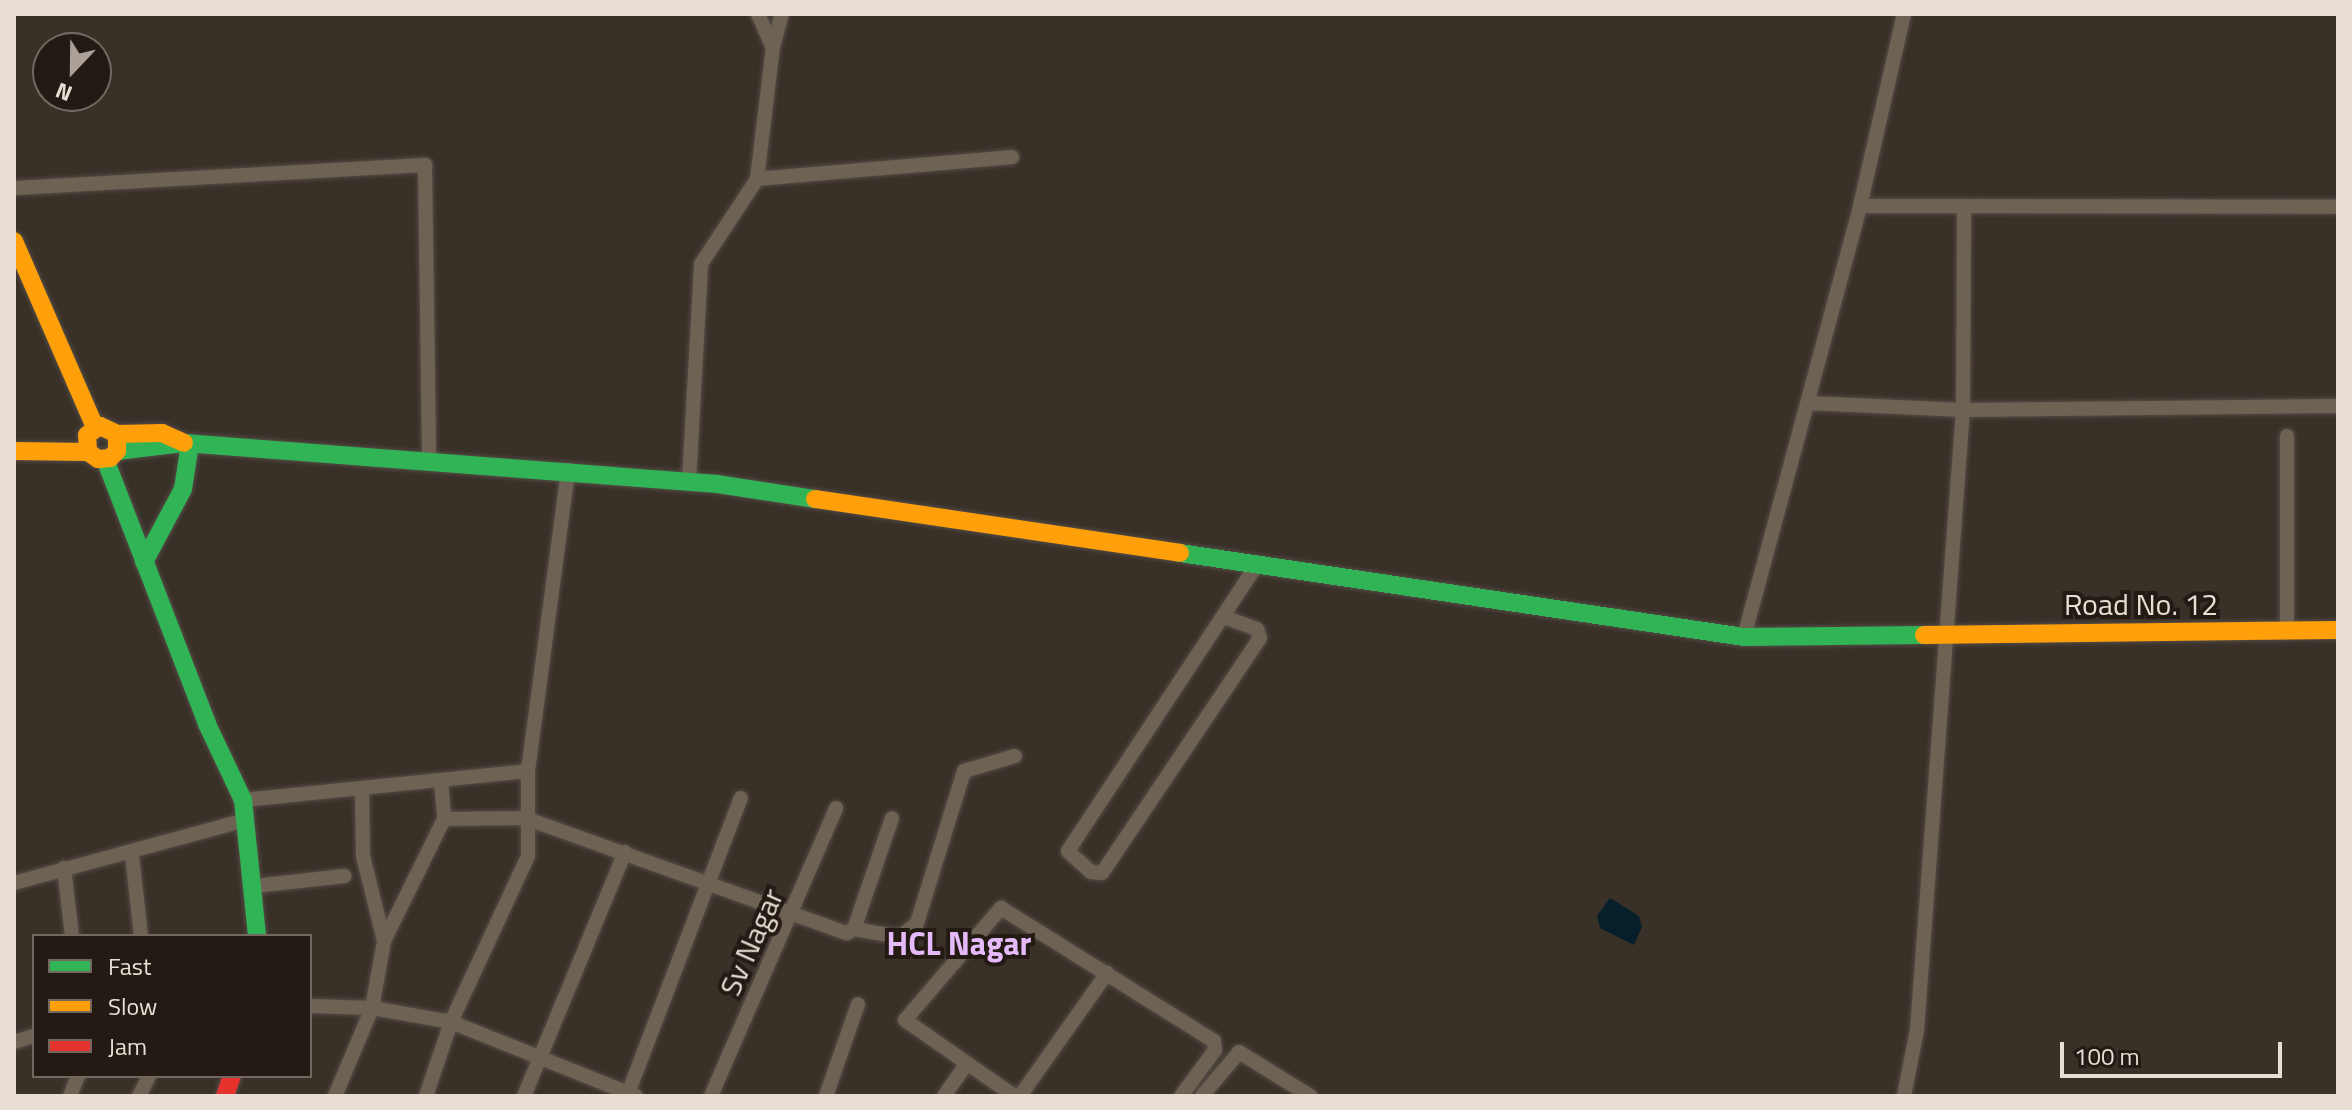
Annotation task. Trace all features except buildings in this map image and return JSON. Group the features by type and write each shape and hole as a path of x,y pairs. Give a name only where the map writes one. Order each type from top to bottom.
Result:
{"street":[{"path":"758,14 773,47"},
{"path":"689,481 701,264 757,179 773,47 782,14"},
{"path":"1744,637 1860,206 1904,14"},
{"path":"757,179 1012,157"},
{"path":"14,188 425,165 429,460"},
{"path":"1860,206 2338,207"},
{"path":"1904,1096 1917,1030 1963,410 1964,206"},
{"path":"14,241 101,444 144,562 243,800 255,886 257,934"},
{"path":"1808,403 1963,410 2338,406"},
{"name":"Road No. 12","path":"16,445 101,444 162,433 187,444 689,481 871,504 1256,566 1744,637 2338,630"},
{"path":"2287,436 2287,631"},
{"path":"144,562 183,489 187,444"},
{"path":"426,1096 451,1022 528,856 525,818 528,771 568,470"},
{"path":"1224,617 1257,629 1260,638 1102,873 1091,872 1068,851 1256,566"},
{"path":"444,819 525,818 625,852 793,917 842,932 854,929 900,937 917,923 964,771 1015,756"},
{"path":"243,800 528,771"},
{"path":"335,1096 372,1008 384,941 444,819 441,781"},
{"path":"362,788 363,856 384,941"},
{"path":"312,1006 372,1008 451,1022 630,1095 741,798"},
{"name":"Sv Nagar","path":"711,1096 793,917 836,808"},
{"path":"854,929 892,818"},
{"path":"14,883 64,868 132,855 246,820"},
{"path":"524,1096 625,852"},
{"path":"132,855 141,934"},
{"path":"64,868 72,934"},
{"path":"255,886 344,876"},
{"path":"1107,973 1017,1096 966,1065 905,1020 1001,908 1107,973 1214,1041 1215,1050 1181,1096"},
{"path":"826,1096 858,1004"},
{"path":"1202,1096 1239,1052 1310,1096"},
{"path":"944,1096 966,1065"},
{"path":"139,1096 148,1078"}],"water":[{"path":"1610,898 1639,916 1642,927 1634,945 1600,928 1597,916"}],"traffic: fast":[{"path":"117,451 184,443 717,484 815,499"},
{"path":"144,562 183,489 190,444"},
{"path":"105,459 207,724 243,800 257,934"},
{"path":"1180,553 1744,637 1924,635"}],"traffic: slow":[{"path":"14,241 95,427"},
{"path":"117,434 117,451 110,458 98,459 88,452 87,435 100,426 117,434 162,433 184,443"},
{"path":"14,451 88,452"},
{"path":"815,499 1180,553"},
{"path":"1924,635 2338,630"}],"traffic: jam":[{"path":"225,1096 231,1078"}],"district":[{"name":"HCL Nagar","path":"959,943"}]}
